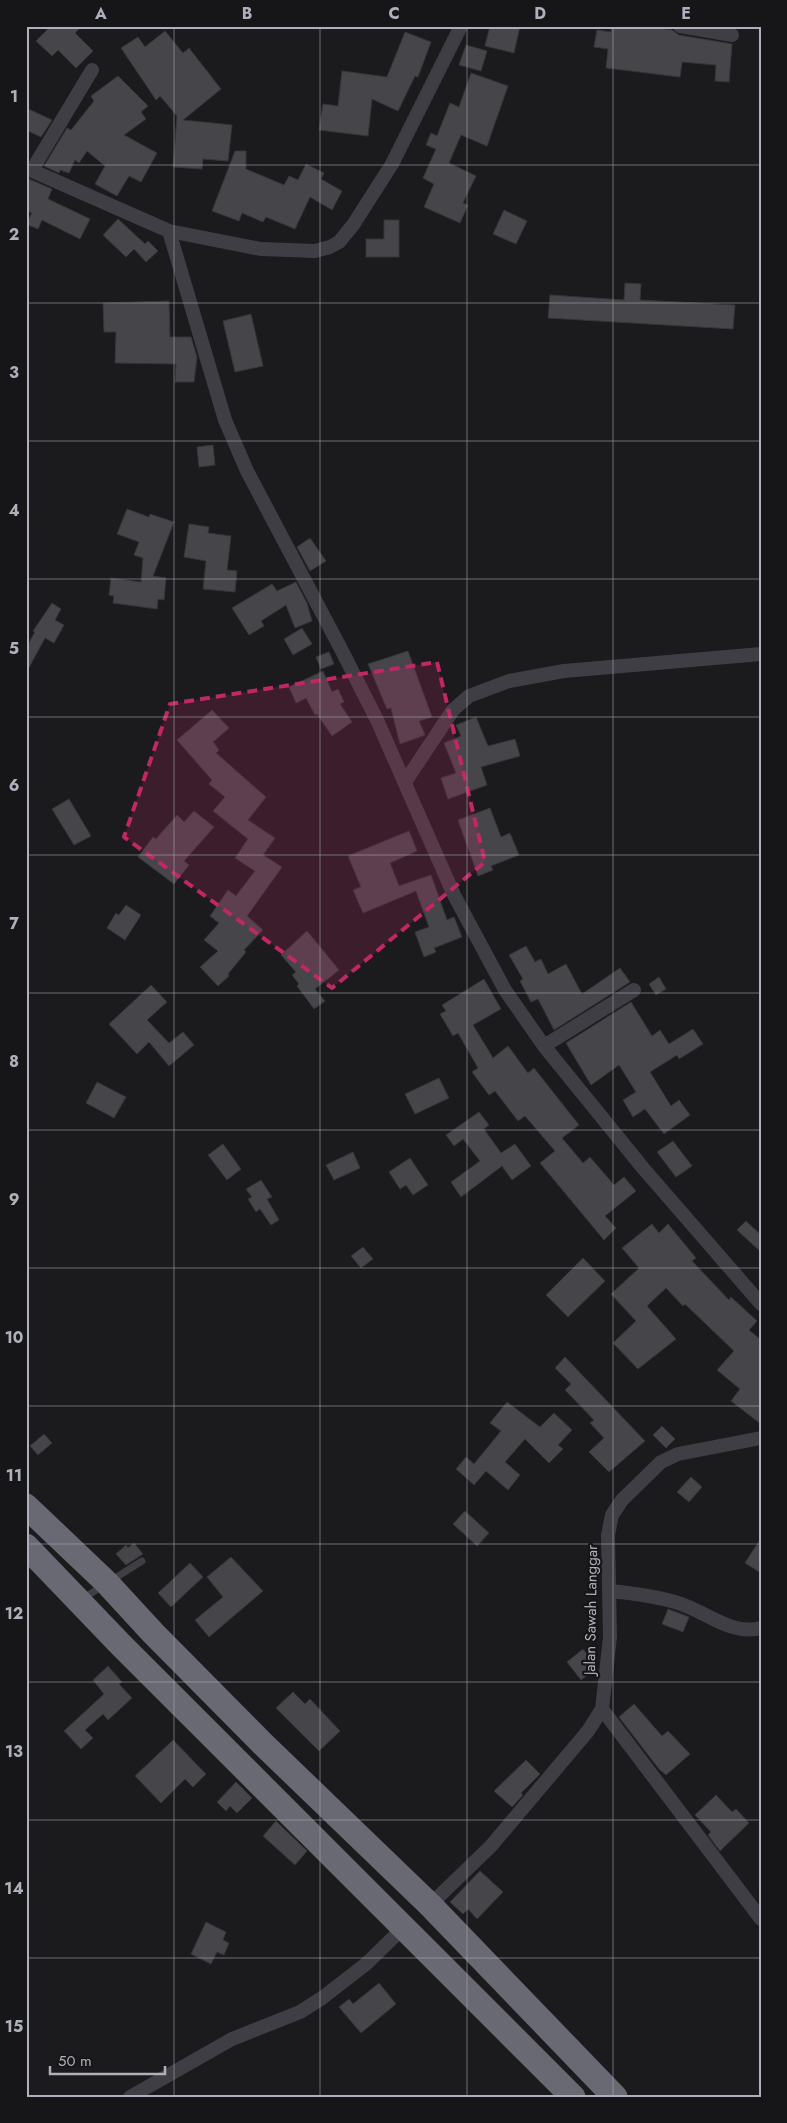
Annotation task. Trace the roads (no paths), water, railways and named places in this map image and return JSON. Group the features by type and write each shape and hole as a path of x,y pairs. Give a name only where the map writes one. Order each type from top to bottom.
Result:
{"highway":[{"path":"26,1506 107,1583 153,1633 265,1746 430,1905 615,2097"},
{"path":"26,1546 80,1600 121,1645 573,2097"}],"street":[{"path":"92,70 29,169 169,231 260,249 315,251 339,242 353,225 392,164 461,26"},
{"path":"680,26 732,35"},
{"path":"169,231 225,420 247,471 333,632 405,782 454,895 496,973 510,998 544,1046 643,1168 761,1304"},
{"path":"405,782 453,710 469,696 509,681 564,671 761,654"},
{"path":"544,1046 634,990"},
{"name":"Jalan Sawah Langgar","path":"430,1905 491,1846 588,1731 602,1709 609,1646 608,1535 612,1516 634,1487 661,1462 678,1454 761,1438"},
{"path":"610,1591 675,1602 730,1628 748,1631 761,1628"},
{"path":"602,1709 761,1919"},
{"path":"130,2097 232,2039 307,2008 350,1978 404,1927"}],"lane":[{"path":"80,1600 142,1561"}]}
